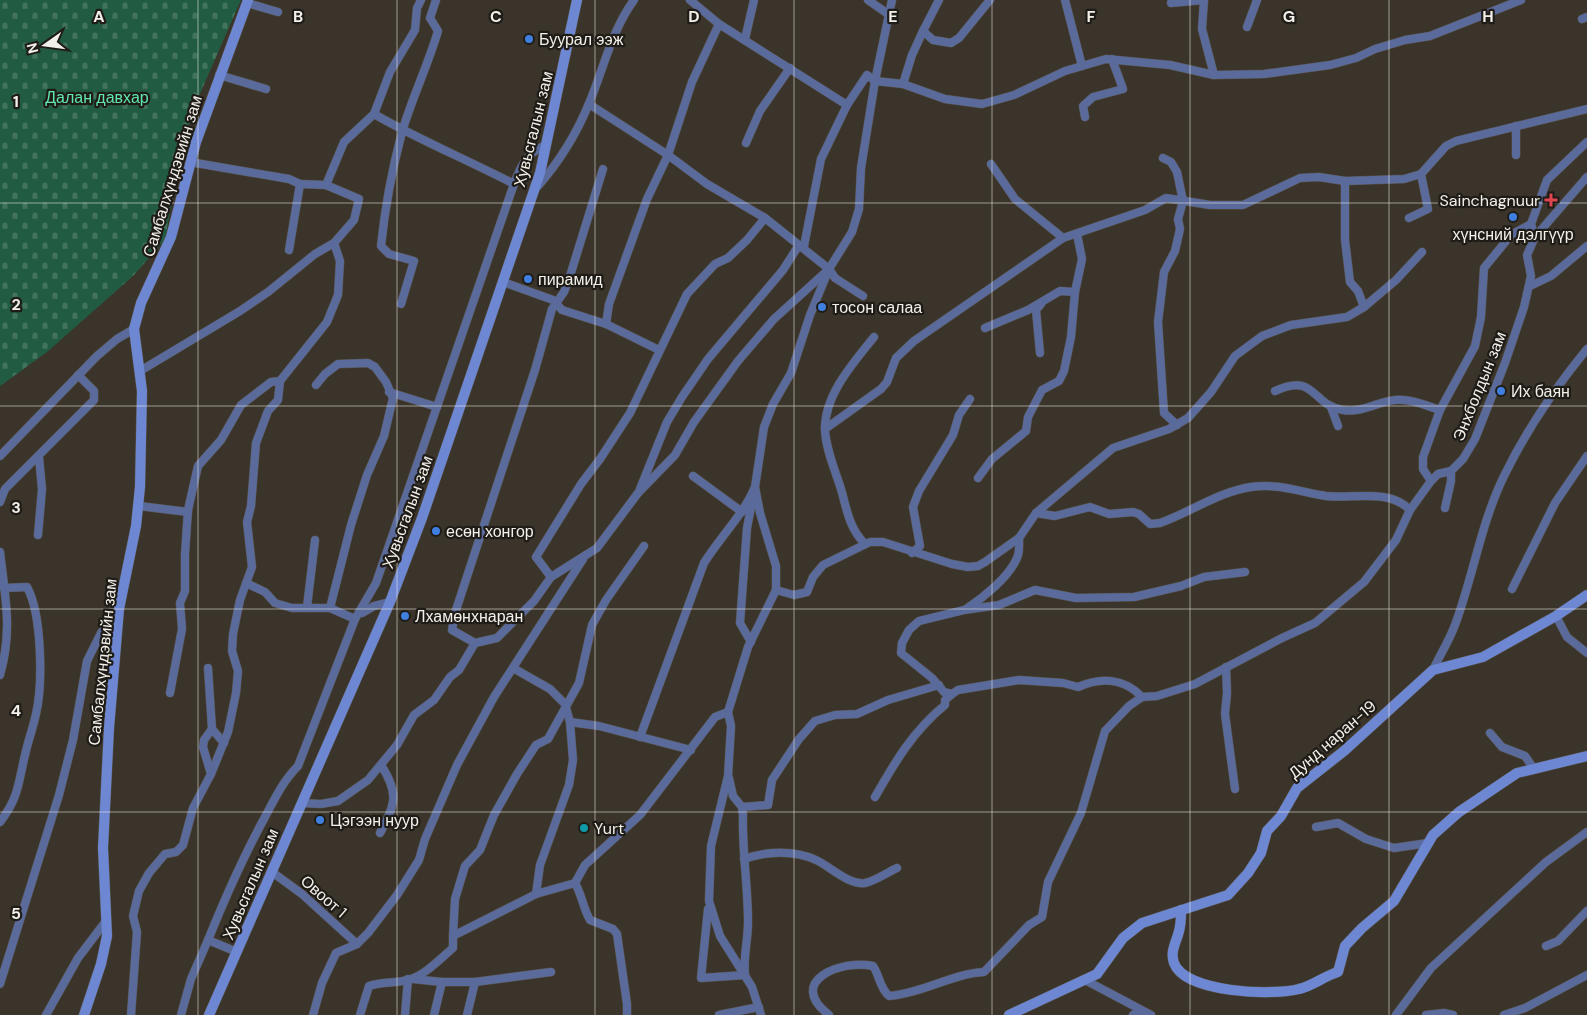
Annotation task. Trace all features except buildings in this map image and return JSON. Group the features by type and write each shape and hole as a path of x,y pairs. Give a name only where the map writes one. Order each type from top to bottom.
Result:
{"street":[{"path":"326,185 344,142 374,114 390,72 415,30 417,8 421,0"},
{"path":"401,304 414,261 389,254 381,246 390,177 395,170 403,131 438,30 430,18 436,0"},
{"name":"Хувьсгалын зам","path":"209,1015 390,602 414,540 534,189 559,89 577,0"},
{"path":"534,189 564,151 589,104 619,23 634,0"},
{"path":"690,0 719,24 847,105"},
{"path":"745,39 754,0"},
{"path":"868,0 888,14"},
{"path":"751,642 740,623 747,528 764,427 773,404 794,365 810,315 830,268 852,232 859,209 861,168 875,81 892,0"},
{"path":"903,84 912,55 940,0"},
{"path":"923,32 933,40 951,43 959,38 990,0"},
{"path":"1065,0 1082,66"},
{"path":"1171,3 1204,0 1202,29 1214,74"},
{"path":"1247,26 1257,0"},
{"path":"638,494 667,422 682,397 708,359 801,246 816,174 847,105 867,75 875,81 903,84 945,99 982,104 1014,95 1065,71 1112,59 1170,65 1214,74 1264,74 1293,68 1330,65 1405,40 1430,36 1520,0"},
{"path":"248,1 278,12"},
{"name":"Самбалхүндэвийн зам","path":"84,1015 101,964 107,936 103,848 109,728 119,609 139,506 142,406 140,371 134,328 141,303 172,237 190,162 219,75 248,1"},
{"path":"606,324 609,304 647,199 668,155 692,82 719,24"},
{"path":"1085,118 1083,106 1093,97 1123,89 1112,59"},
{"path":"746,143 760,111 790,68"},
{"path":"219,75 266,89"},
{"path":"589,104 668,155 707,184 764,218 811,256 830,268 835,278 863,296"},
{"path":"825,428 881,389 887,382 896,358 914,342 1063,238 1145,210 1166,198 1210,205 1243,205 1300,178 1320,177 1345,181 1404,179 1421,174 1446,146 1456,141 1587,109"},
{"path":"374,114 403,131 456,154 514,184"},
{"path":"1516,126 1516,155"},
{"path":"1535,236 1531,224 1547,180 1587,142"},
{"path":"181,1015 191,979 235,875 286,778 298,766 355,620 376,583 514,184 526,158 532,152 545,145"},
{"path":"1163,158 1170,162 1177,172 1182,201 1178,219 1180,229 1176,251 1164,272 1157,334 1164,413 1177,425"},
{"path":"140,371 240,311 268,292 315,254 334,243 354,220 359,199 326,185 300,184 289,179 190,162"},
{"path":"991,164 1015,198 1063,238"},
{"path":"603,170 570,276 552,309 526,398 454,613 452,630 476,643 496,638 534,601 551,577 597,548 638,494 675,455 694,422 738,361 774,319 830,268"},
{"path":"1409,218 1428,209 1421,174"},
{"name":"Энхболдын зам","path":"829,1015 811,996 813,986 818,979 830,972 850,966 872,966 878,973 880,985 890,996 906,994 937,985 966,973 984,972 1029,925 1042,916 1048,882 1081,813 1104,731 1128,706 1142,697 1157,696 1177,691 1315,623 1331,612 1364,582 1396,540 1410,510 1431,481 1438,474 1451,471 1463,459 1486,415 1510,348 1530,286 1531,276 1528,255 1535,236 1587,178"},
{"path":"1345,181 1345,240 1350,282 1358,291 1364,307"},
{"path":"289,250 300,184"},
{"path":"551,577 536,556 581,484 600,459 630,412 687,294 715,264 728,258 747,240 764,218"},
{"path":"1431,481 1423,469 1423,458 1440,410 1476,346 1481,316 1484,268 1511,235 1531,224"},
{"path":"978,478 992,459 1026,431 1028,417 1042,390 1059,381 1064,371 1071,338 1075,292 1082,259 1077,234"},
{"path":"131,1015 137,932 133,916 139,891 149,873 165,854 176,852 183,846 193,808 211,774 228,732 236,693 238,671 232,651 233,634 240,600 252,567 247,522 252,499 256,443 268,411 278,400 280,381 327,322 338,295 340,261 334,243"},
{"path":"1530,286 1551,276 1587,246"},
{"path":"776,590 794,595 807,592 813,577 823,565 865,544 883,542 952,564 978,566 1019,538 1036,513 1113,448 1177,425 1200,407 1235,356 1262,336 1291,325 1347,317 1364,307 1396,280 1422,252"},
{"path":"503,282 553,300 562,310 606,324 659,350"},
{"path":"985,328 1044,301 1060,291 1075,292"},
{"path":"1040,353 1036,310 1044,301"},
{"path":"0,456 78,375 117,339 134,328"},
{"path":"865,544 857,536 848,520 828,450 825,428 835,391 852,364 874,336"},
{"path":"1433,670 1455,625 1470,571 1504,476 1565,376 1587,349"},
{"path":"316,385 325,374 338,364 368,363 375,367 381,375 393,398 384,436 367,475 351,525 330,608"},
{"path":"0,502 5,489 94,400 94,391 78,375"},
{"path":"170,693 182,629 180,603 186,591 185,554 188,512 198,466 221,440 241,405 271,382 280,381"},
{"path":"1275,391 1290,384 1300,384 1331,407 1357,411 1398,400 1440,410"},
{"path":"389,392 437,407"},
{"path":"912,552 920,546 913,507 919,491 953,435 959,416 970,399"},
{"path":"1331,407 1338,426"},
{"path":"1512,589 1555,502 1587,456"},
{"path":"38,535 42,489 39,457"},
{"path":"1445,508 1451,471"},
{"path":"692,476 699,483 742,512"},
{"path":"640,737 704,563 742,512 755,486"},
{"path":"745,975 701,978 711,846 728,776 731,726 728,712 751,642 776,590 776,566 760,513 755,486"},
{"path":"1036,513 1055,516 1090,507 1109,514 1133,512 1139,514 1150,524 1160,523 1218,496 1251,487 1265,486 1287,487 1327,496 1383,498 1403,503 1410,510"},
{"path":"139,506 188,512"},
{"path":"964,610 995,586 1013,567 1018,556 1019,538"},
{"path":"307,607 309,576 315,540"},
{"path":"404,1015 411,979 453,948 456,899 465,866 480,850 494,814 516,774 536,745 548,738 565,704 579,683 592,625 606,600 644,546"},
{"path":"0,552 9,618 5,658 0,675"},
{"path":"313,1015 322,983 336,953 357,944 368,933 397,896 419,860 425,839 457,765 494,697 584,557"},
{"path":"952,694 944,692 901,653 902,643 909,630 919,621 964,610 999,605 1036,590 1076,598 1144,596 1204,577 1245,572"},
{"path":"246,582 265,592 275,603 292,608 330,608 355,620"},
{"path":"0,822 17,795 25,754 37,713 39,665 39,635 33,597 27,587 4,588"},
{"name":"Дунд наран-19","path":"1009,1015 1097,974 1123,938 1142,923 1228,895 1248,873 1261,853 1267,831 1281,816 1297,788 1363,735 1391,706 1433,670 1483,657 1556,616 1587,595"},
{"path":"355,620 369,608 390,602"},
{"path":"0,984 59,795 73,740 87,661 101,633 119,609"},
{"path":"1556,616 1567,638 1587,653"},
{"path":"301,803 321,804 338,801 368,780 397,745 414,715 434,700 450,677 459,670 476,643"},
{"path":"1226,667 1227,693 1225,714 1235,789"},
{"path":"208,668 212,729 224,743"},
{"path":"513,668 550,690 565,704 570,722 573,760 569,785 540,865 536,894"},
{"path":"875,797 897,758 915,732 945,706 945,700 958,690 1019,680 1063,683 1078,687 1091,681 1105,680 1125,683 1142,697"},
{"path":"742,807 768,805 772,780 799,739 815,721 835,715 857,714 888,700 939,686"},
{"path":"453,936 536,894 575,883 586,865 640,815 715,717 728,712"},
{"path":"570,722 691,750"},
{"path":"211,774 203,747 204,740 212,729"},
{"path":"1490,733 1502,747 1525,756 1534,769"},
{"path":"1181,910 1180,925 1172,950 1173,962 1178,971 1186,978 1201,984 1226,989 1298,990 1338,972 1345,946 1362,928 1394,901 1433,835 1459,812 1517,773 1587,756"},
{"path":"380,833 391,814 395,794 392,781 381,764"},
{"path":"728,776 733,796 742,807 748,922 747,946 743,959 745,975"},
{"path":"1316,827 1338,823 1366,839 1394,848 1428,844"},
{"path":"1396,1015 1431,968 1546,862 1587,832"},
{"path":"744,859 768,854 795,853 818,861 845,878 865,883 898,868"},
{"name":"Овоот 1","path":"272,872 302,894 357,944"},
{"path":"575,883 582,893 585,910 590,920 613,929 617,934 627,1015"},
{"path":"708,902 720,936 745,975 760,1011 719,1015"},
{"path":"1546,946 1558,941 1587,910"},
{"path":"46,1015 78,958 106,921"},
{"path":"208,940 237,952"},
{"path":"360,1015 369,986 382,981 411,979 442,982 475,982 551,972"},
{"path":"1504,1015 1525,1008 1587,975"},
{"path":"1085,980 1150,1015"},
{"path":"434,1015 442,982"},
{"path":"468,1015 475,982"},
{"path":"1133,1015 1136,1013 1150,1015"},
{"path":"1426,1015 1447,1014"}],"green space":[{"name":"Далан давхар","path":"0,0 241,0 195,105 181,153 165,240 133,276 47,352 0,386"}],"place":[{"name":"Буурал ээж","path":"529,39"},
{"name":"Sainchagnuur","path":"1551,200"},
{"name":"хүнсний дэлгүүр","path":"1513,217"},
{"name":"пирамид","path":"528,279"},
{"name":"тосон салаа","path":"822,307"},
{"name":"Их баян","path":"1501,391"},
{"name":"есөн хонгор","path":"436,531"},
{"name":"Лхамөнхнаран","path":"405,616"},
{"name":"Цэгээн нуур","path":"320,820"},
{"name":"Yurt","path":"584,828"}]}
